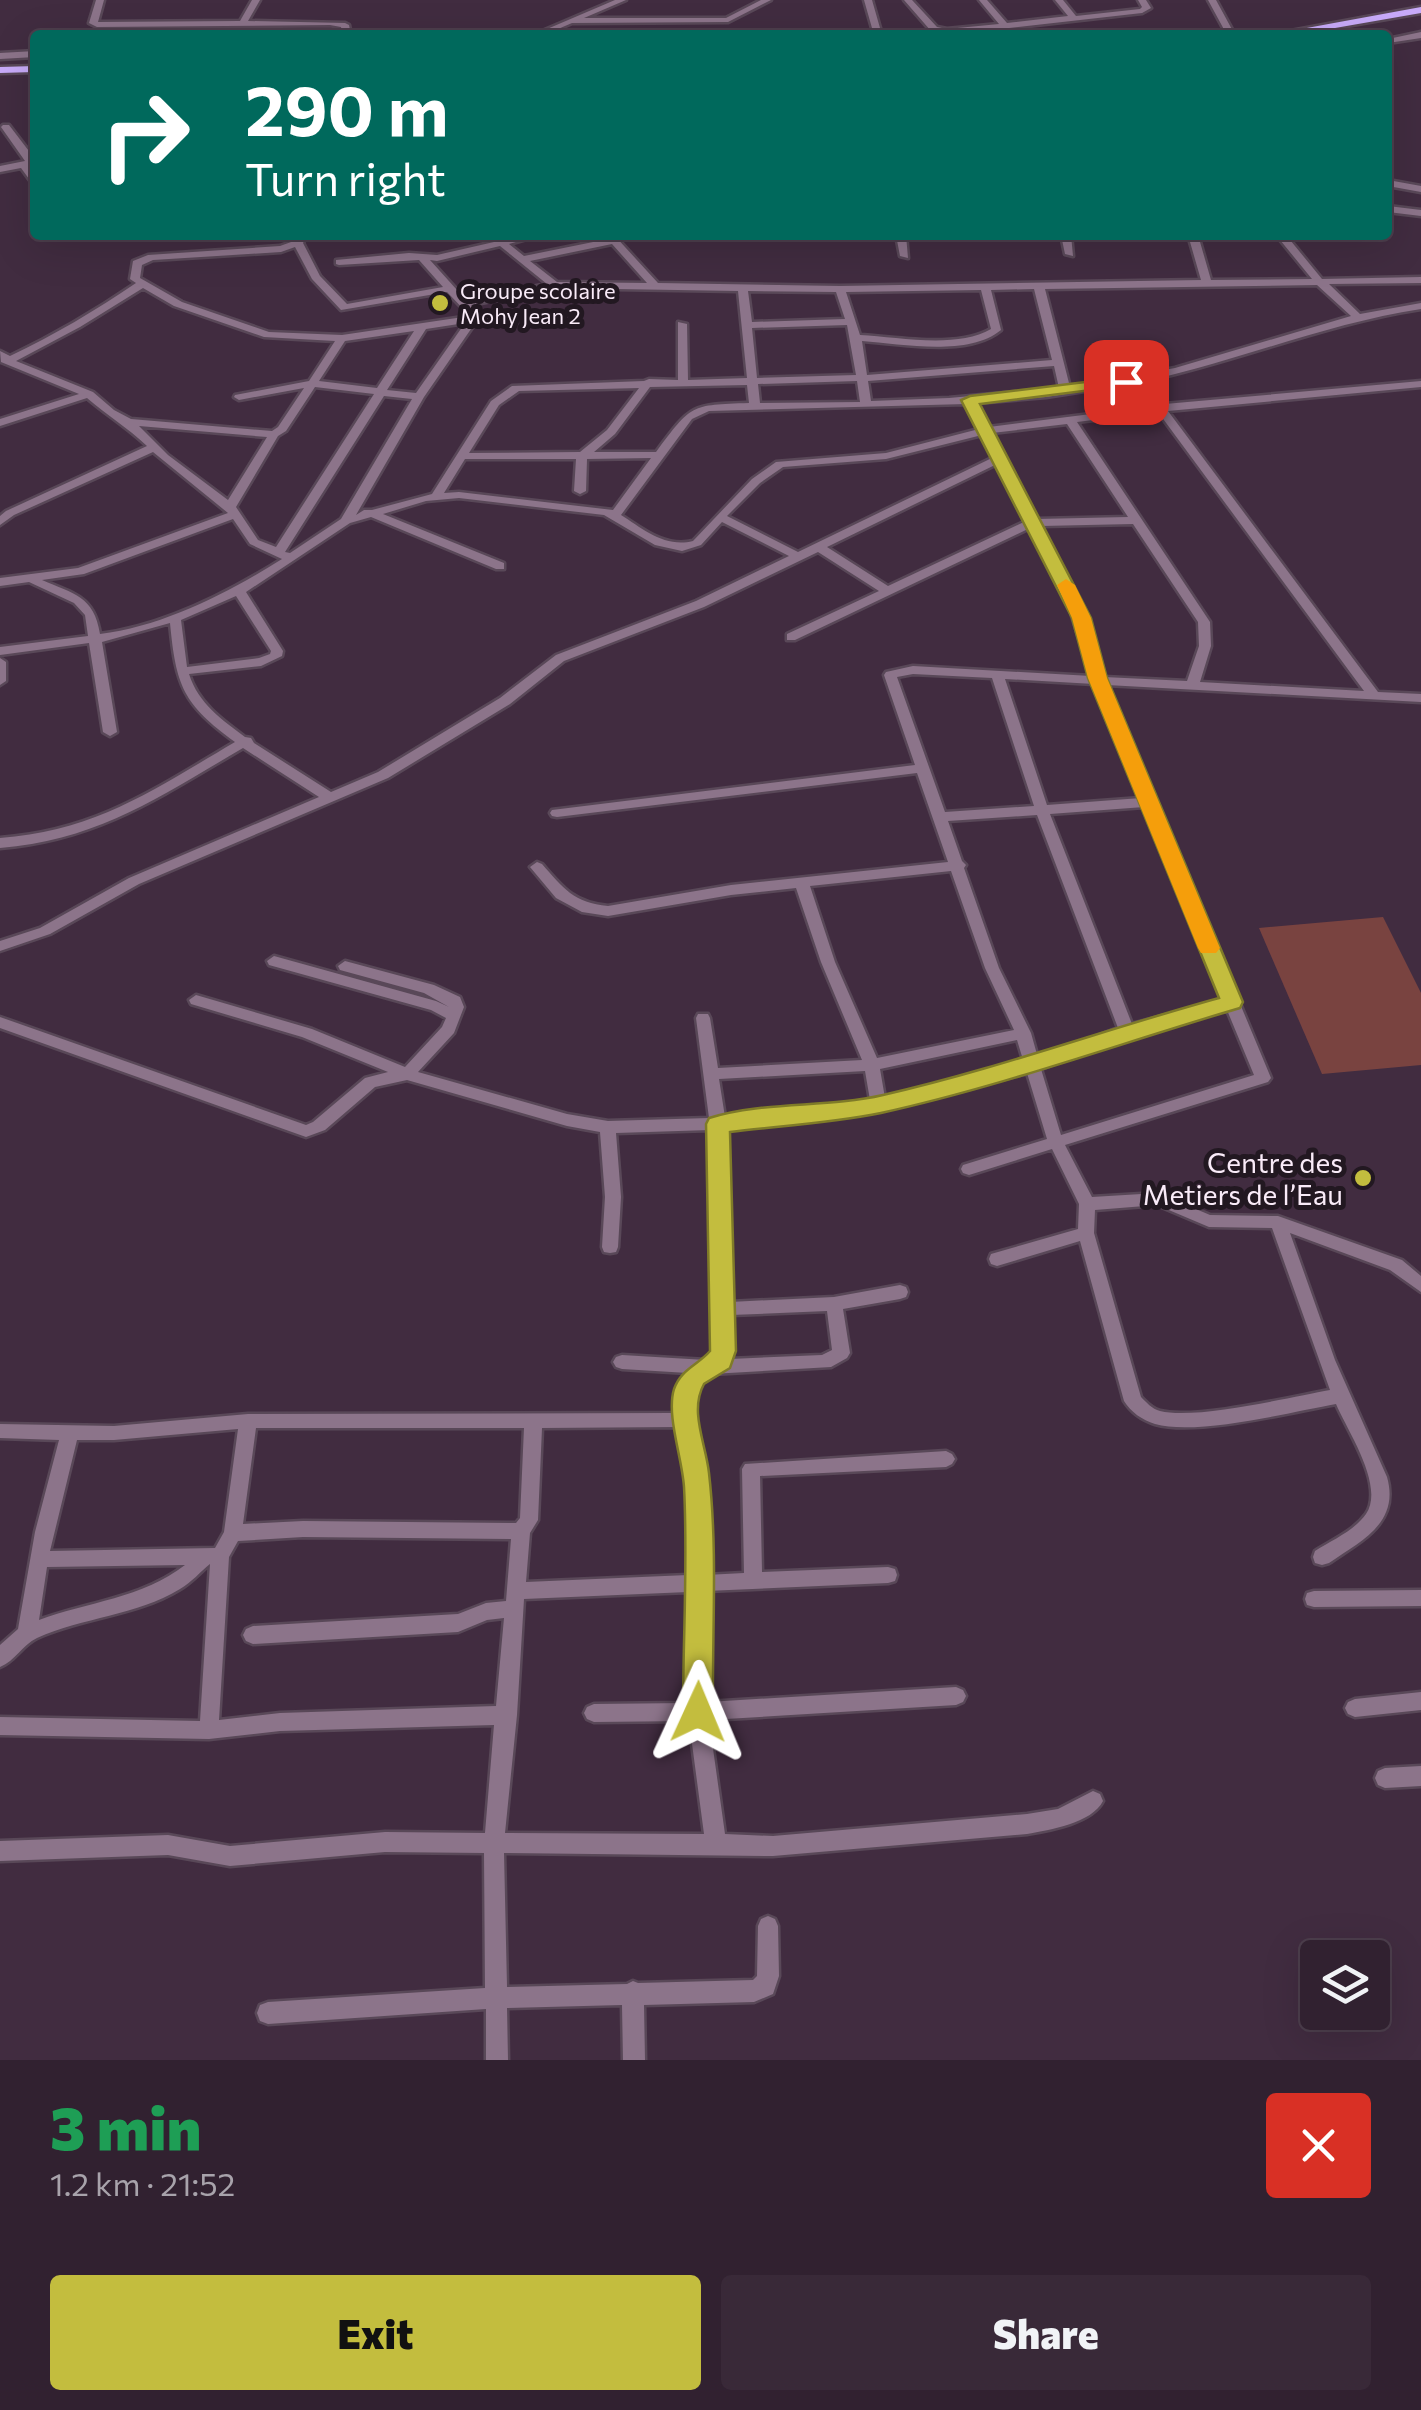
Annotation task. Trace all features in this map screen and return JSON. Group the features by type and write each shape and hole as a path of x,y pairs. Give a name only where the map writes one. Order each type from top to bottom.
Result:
{"highway":[{"path":"1367,21 1380,15 1391,0"},
{"path":"1308,30 1421,10"},
{"path":"1372,30 1421,21"},
{"path":"0,70 30,69"},
{"path":"0,80 30,79"}],"street":[{"path":"100,0 96,25 242,22 341,24 347,30"},
{"path":"242,22 256,0"},
{"path":"548,30 622,0"},
{"path":"569,21 728,20 767,0"},
{"path":"868,0 877,30"},
{"path":"908,0 938,30"},
{"path":"983,0 1005,26"},
{"path":"1059,0 1074,18"},
{"path":"962,30 1142,11 1148,8 1142,0"},
{"path":"1212,0 1228,30"},
{"path":"190,30 192,24"},
{"path":"1392,39 1421,35"},
{"path":"0,56 30,54"},
{"path":"0,170 30,163 6,127"},
{"path":"1392,184 1421,189"},
{"path":"1392,209 1421,213"},
{"path":"297,240 264,251 150,256 137,264 135,279 178,304 261,334 342,338 473,319"},
{"path":"300,240 316,276 345,308 452,288"},
{"path":"423,260 493,240"},
{"path":"498,240 555,286"},
{"path":"523,259 604,240"},
{"path":"614,240 655,286"},
{"path":"902,240 905,256"},
{"path":"1067,240 1070,254"},
{"path":"1194,240 1207,283"},
{"path":"1285,240 1318,280 1359,318"},
{"path":"339,262 409,256 423,260 475,316 419,397 346,521"},
{"path":"467,303 555,286 985,288 1421,280"},
{"path":"3,358 96,316 140,285"},
{"path":"743,287 755,406"},
{"path":"1039,287 1065,390"},
{"path":"856,338 955,342 990,336 996,330 985,288"},
{"path":"840,289 856,338 866,404"},
{"path":"616,515 695,412 755,406 970,400 1065,390 1145,378 1359,318 1421,306"},
{"path":"746,324 852,322"},
{"path":"682,324 683,380"},
{"path":"278,554 420,328"},
{"path":"0,582 80,570 233,510 274,434 282,429 342,338"},
{"path":"3,358 89,394 110,412 130,422 233,510 254,542 292,558"},
{"path":"436,496 494,403 510,390 683,380 863,378 1058,363"},
{"path":"1145,378 1161,408 1373,694"},
{"path":"580,490 582,456 611,432 649,382"},
{"path":"239,397 312,383 419,397"},
{"path":"0,651 98,639 175,618 239,590 346,521 436,496 512,500 616,515 653,540 682,547 698,544 756,481 780,464 886,456 986,431 1161,408 1421,384"},
{"path":"0,423 89,394"},
{"path":"969,1169 1055,1140 1260,1082 1262,1074 1098,678 1082,618 970,400"},
{"path":"1070,420 1204,622 1206,646 1194,683"},
{"path":"130,422 274,434"},
{"path":"0,522 10,513 155,447"},
{"path":"462,456 661,455"},
{"path":"0,946 46,931 134,881 383,775 505,700 560,658 700,604 1001,458"},
{"path":"354,508 500,566"},
{"path":"720,518 797,556"},
{"path":"791,637 1031,523 1137,520"},
{"path":"816,546 889,592"},
{"path":"33,580 78,600 91,614 110,732"},
{"path":"182,671 261,662 276,656 239,590"},
{"path":"175,618 182,671 195,701 214,721 327,796"},
{"path":"0,662 0,680"},
{"path":"1340,1396 1193,1418 1159,1418 1143,1412 1133,1401 1086,1234 1087,1204 1055,1140 1022,1033 992,968 890,675 913,670 1098,678 1421,698"},
{"path":"997,675 1042,811 1127,1032"},
{"path":"0,842 48,838 124,812 246,741"},
{"path":"557,813 922,768"},
{"path":"942,817 1150,802"},
{"path":"537,867 561,894 587,909 608,911 690,895 959,865"},
{"path":"802,883 828,962 872,1065 878,1105"},
{"path":"274,962 436,1006 455,1016"},
{"path":"0,1022 306,1131 319,1126 370,1082 407,1074 450,1029 455,1016 456,1004 449,998 345,966"},
{"path":"196,1000 307,1034 407,1074 567,1120 608,1127 718,1124 878,1105 1030,1067 1127,1032 1232,1002"},
{"path":"703,1018 718,1124 721,1360 708,1366 687,1390 683,1416 696,1465 700,1582 698,1712 716,1844"},
{"path":"710,1074 872,1065 1022,1033"},
{"path":"608,1127 613,1196 610,1247"},
{"path":"1087,1204 1158,1199 1209,1220 1278,1222 1396,1266 1421,1284"},
{"path":"1278,1222 1340,1396 1375,1468 1382,1496 1373,1519 1361,1533 1322,1557"},
{"path":"997,1259 1086,1234"},
{"path":"722,1310 834,1304 900,1292"},
{"path":"622,1362 708,1366 835,1359 840,1352 834,1304"},
{"path":"0,1431 114,1434 248,1421 676,1420 683,1416"},
{"path":"497,2060 494,1844 521,1531 529,1520 532,1420"},
{"path":"0,1658 28,1633 157,1591 212,1556 233,1533 248,1421"},
{"path":"28,1633 70,1433"},
{"path":"754,1579 751,1469 946,1459"},
{"path":"233,1533 302,1529 521,1531"},
{"path":"41,1560 212,1556"},
{"path":"209,1730 212,1556"},
{"path":"253,1634 458,1623 517,1600 700,1582 888,1575"},
{"path":"1314,1599 1421,1598"},
{"path":"594,1713 698,1712 956,1696"},
{"path":"1355,1708 1421,1701"},
{"path":"0,1726 209,1730 280,1722 507,1715"},
{"path":"1385,1778 1421,1776"},
{"path":"0,1851 168,1845 230,1856 385,1842 773,1846 1027,1824 1060,1818 1093,1801"},
{"path":"268,2013 496,1998 754,1991 764,1986 768,1976 768,1926"},
{"path":"633,1992 634,2060"}],"shaded area":[{"path":"1383,917 1421,993 1421,1065 1322,1074 1259,928"}],"slow traffic":[{"path":"1066,585 1082,618 1098,678 1209,948"}],"place":[{"name":"Groupe scolaire Mohy Jean 2","path":"440,303"},
{"name":"Centre des Metiers de l’Eau","path":"1363,1178"}],"route":[{"path":"698,1712 698,1489 692,1442 683,1416 687,1390 695,1376 721,1360 723,1351 718,1124 878,1105 1030,1067 1127,1032 1232,1002 1098,678 1082,618 970,400 1126,382"}]}
